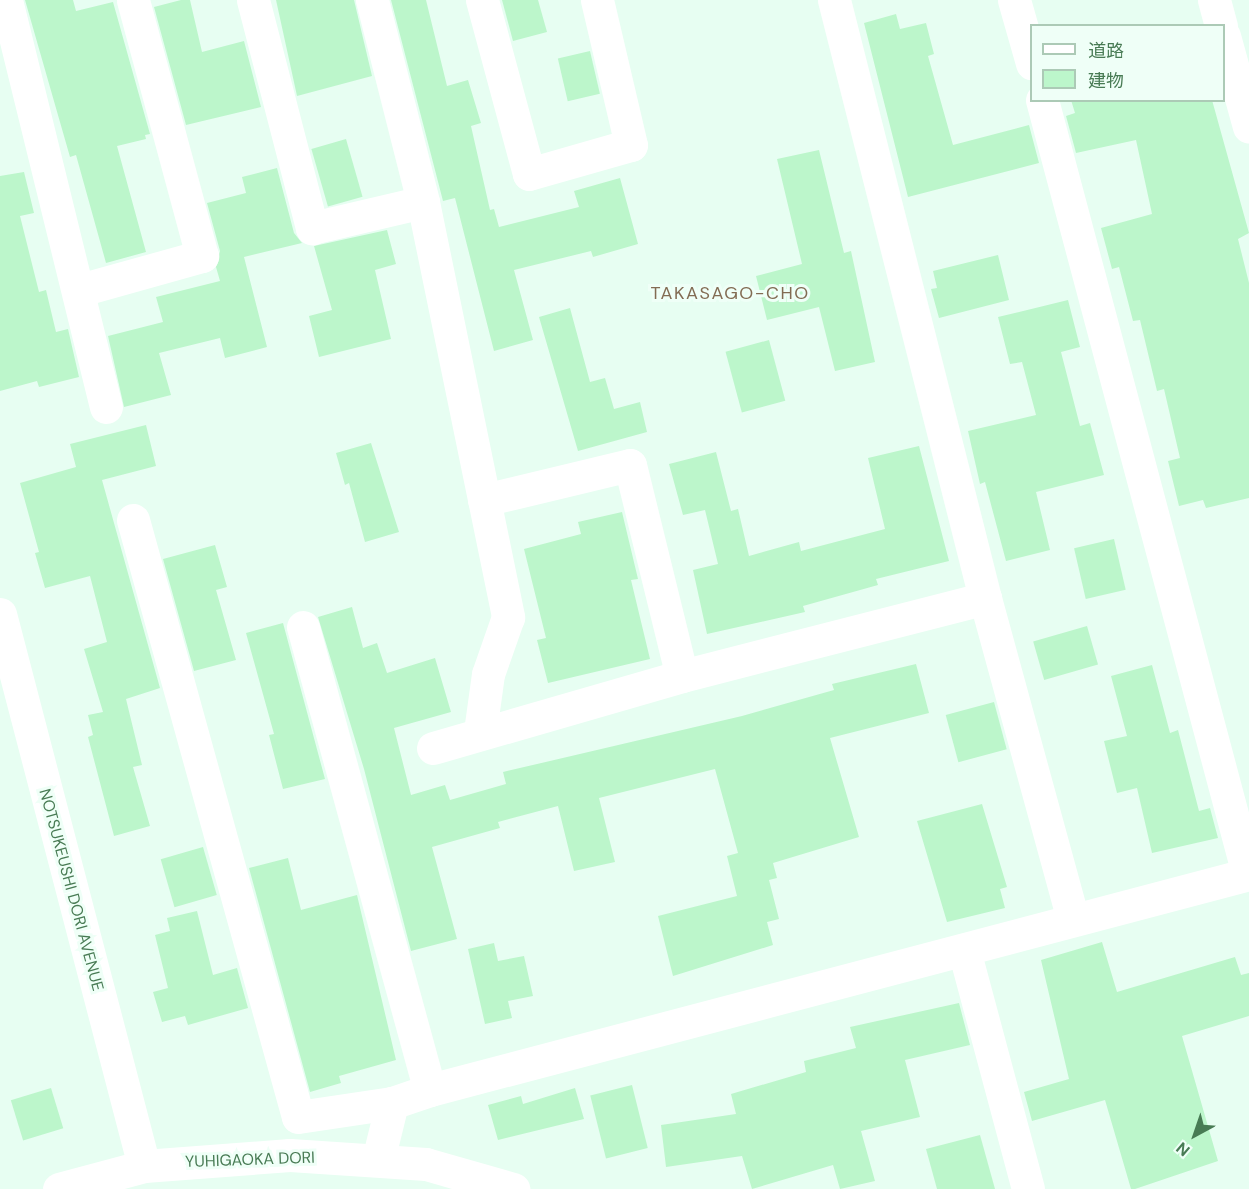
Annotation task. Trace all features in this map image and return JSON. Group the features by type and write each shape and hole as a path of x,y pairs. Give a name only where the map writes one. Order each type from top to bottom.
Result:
{"street":[{"path":"6,0 80,290 106,407"},
{"path":"80,290 202,256 133,0"},
{"path":"253,0 312,228 423,202"},
{"path":"372,0 423,202 508,617 488,674 480,732"},
{"path":"482,0 529,174 632,145 597,0"},
{"path":"834,0 985,598 1073,919"},
{"path":"1014,0 1030,56"},
{"path":"1214,0 1220,24"},
{"path":"1225,40 1249,127"},
{"path":"134,520 298,1117 392,1103 430,1090 1249,874 1043,102"},
{"path":"484,500 630,465 682,676"},
{"path":"433,747 682,676 985,598"},
{"name":"NOTSUKEUSHI DORI AVENUE","path":"0,614 144,1166"},
{"path":"303,627 430,1090"},
{"path":"964,950 1028,1189"},
{"path":"378,1160 392,1103"},
{"name":"YUHIGAOKA DORI","path":"59,1189 144,1166 290,1155 426,1164 513,1189"}],"building":[{"path":"25,0 73,0 76,11 113,2 150,134 145,135 146,139 117,146 146,252 106,263 76,155 70,157"},
{"path":"190,0 202,52 244,41 261,107 186,125 154,7"},
{"path":"276,0 354,0 372,76 297,96"},
{"path":"391,0 426,0 447,86 468,80 481,123 471,126 490,210 494,209 499,227 579,207 574,191 620,178 638,244 593,257 591,251 514,270 533,340 494,351 455,198 443,201"},
{"path":"502,0 538,0 547,32 513,41"},
{"path":"896,14 900,29 926,23 934,54 928,56 953,145 1029,125 1039,163 908,197 864,23"},
{"path":"590,51 600,94 568,101 558,58"},
{"path":"1072,102 1213,102 1249,233 1238,239 1249,283 1249,498 1206,508 1203,500 1179,506 1168,461 1180,458 1164,389 1157,391 1140,320 1133,321 1119,267 1112,269 1101,228 1152,214 1136,140 1076,153 1066,116 1075,113"},
{"path":"346,139 363,197 328,207 311,149"},
{"path":"819,150 844,253 851,251 875,362 835,371 819,307 767,320 756,276 802,264 777,159"},
{"path":"277,168 294,233 302,243 244,257 267,347 225,358 220,338 159,353 171,395 124,407 108,336 163,322 156,297 220,281 216,267 220,251 207,203 246,193 242,177"},
{"path":"24,172 34,213 20,216 39,292 46,290 56,332 68,329 79,377 39,387 37,381 0,391 0,176"},
{"path":"387,230 396,264 375,270 391,339 319,357 309,316 332,310 314,246"},
{"path":"998,255 1009,300 939,318 931,289 937,288 933,271"},
{"path":"1068,300 1080,347 1061,352 1080,426 1090,423 1104,475 1036,492 1050,550 1006,561 985,482 980,484 968,431 1036,415 1022,362 1010,364 998,317"},
{"path":"570,308 590,382 605,378 614,409 640,402 647,432 578,451 539,317"},
{"path":"769,340 785,401 742,413 726,352"},
{"path":"146,425 156,466 102,480 160,688 126,699 142,765 133,767 150,826 114,836 88,737 93,735 88,715 103,712 84,649 107,642 90,576 45,588 35,553 39,552 20,483 76,467 70,444"},
{"path":"371,443 399,532 365,542 349,483 345,485 336,453"},
{"path":"919,446 949,561 876,579 878,585 803,606 805,612 707,634 693,570 718,564 705,510 683,515 669,464 716,452 731,511 738,509 749,556 799,542 801,551 885,529 868,458"},
{"path":"622,512 638,579 631,580 650,659 548,683 537,640 546,638 524,549 581,534 578,522"},
{"path":"1114,539 1126,590 1086,599 1074,548"},
{"path":"215,545 227,587 216,590 236,660 194,671 163,559"},
{"path":"352,607 363,648 377,643 387,673 435,658 451,712 394,728 411,795 445,785 450,800 506,784 503,772 742,716 834,690 832,684 916,664 929,713 830,738 859,837 773,863 777,878 769,880 779,919 767,922 773,945 673,976 658,916 737,896 727,856 738,853 715,769 599,798 615,862 574,871 558,806 498,822 500,828 432,847 457,939 411,951 364,769 318,617"},
{"path":"283,623 325,779 283,789 269,735 274,734 246,633"},
{"path":"1087,626 1098,664 1044,680 1033,641"},
{"path":"1152,665 1170,733 1178,730 1199,811 1210,808 1218,838 1152,853 1137,788 1117,793 1104,741 1127,736 1111,676"},
{"path":"994,702 1007,749 958,762 946,715"},
{"path":"982,804 1007,887 1000,889 1005,908 947,922 917,821"},
{"path":"203,847 217,895 174,907 161,859"},
{"path":"288,858 301,910 357,895 396,1060 339,1076 341,1083 310,1092 249,868"},
{"path":"197,911 213,975 237,968 248,1008 188,1025 185,1016 162,1022 153,992 168,988 155,935 170,931 167,918"},
{"path":"1102,942 1117,992 1235,957 1241,975 1249,973 1249,1016 1182,1036 1218,1161 1135,1189 1131,1189 1105,1100 1032,1121 1024,1092 1069,1079 1041,960"},
{"path":"494,943 498,961 524,956 533,996 508,1001 512,1018 485,1024 468,949"},
{"path":"959,1003 970,1045 905,1060 920,1117 861,1131 875,1181 840,1189 833,1165 752,1189 742,1156 666,1167 661,1125 736,1114 731,1094 806,1072 804,1061 856,1048 850,1027"},
{"path":"632,1085 648,1148 606,1158 590,1095"},
{"path":"51,1088 63,1128 23,1140 11,1100"},
{"path":"575,1088 584,1119 498,1140 488,1105 521,1096 523,1104"},
{"path":"980,1135 995,1189 937,1189 926,1149"}],"district":[{"name":"TAKASAGO-CHO","path":"730,293"}]}
